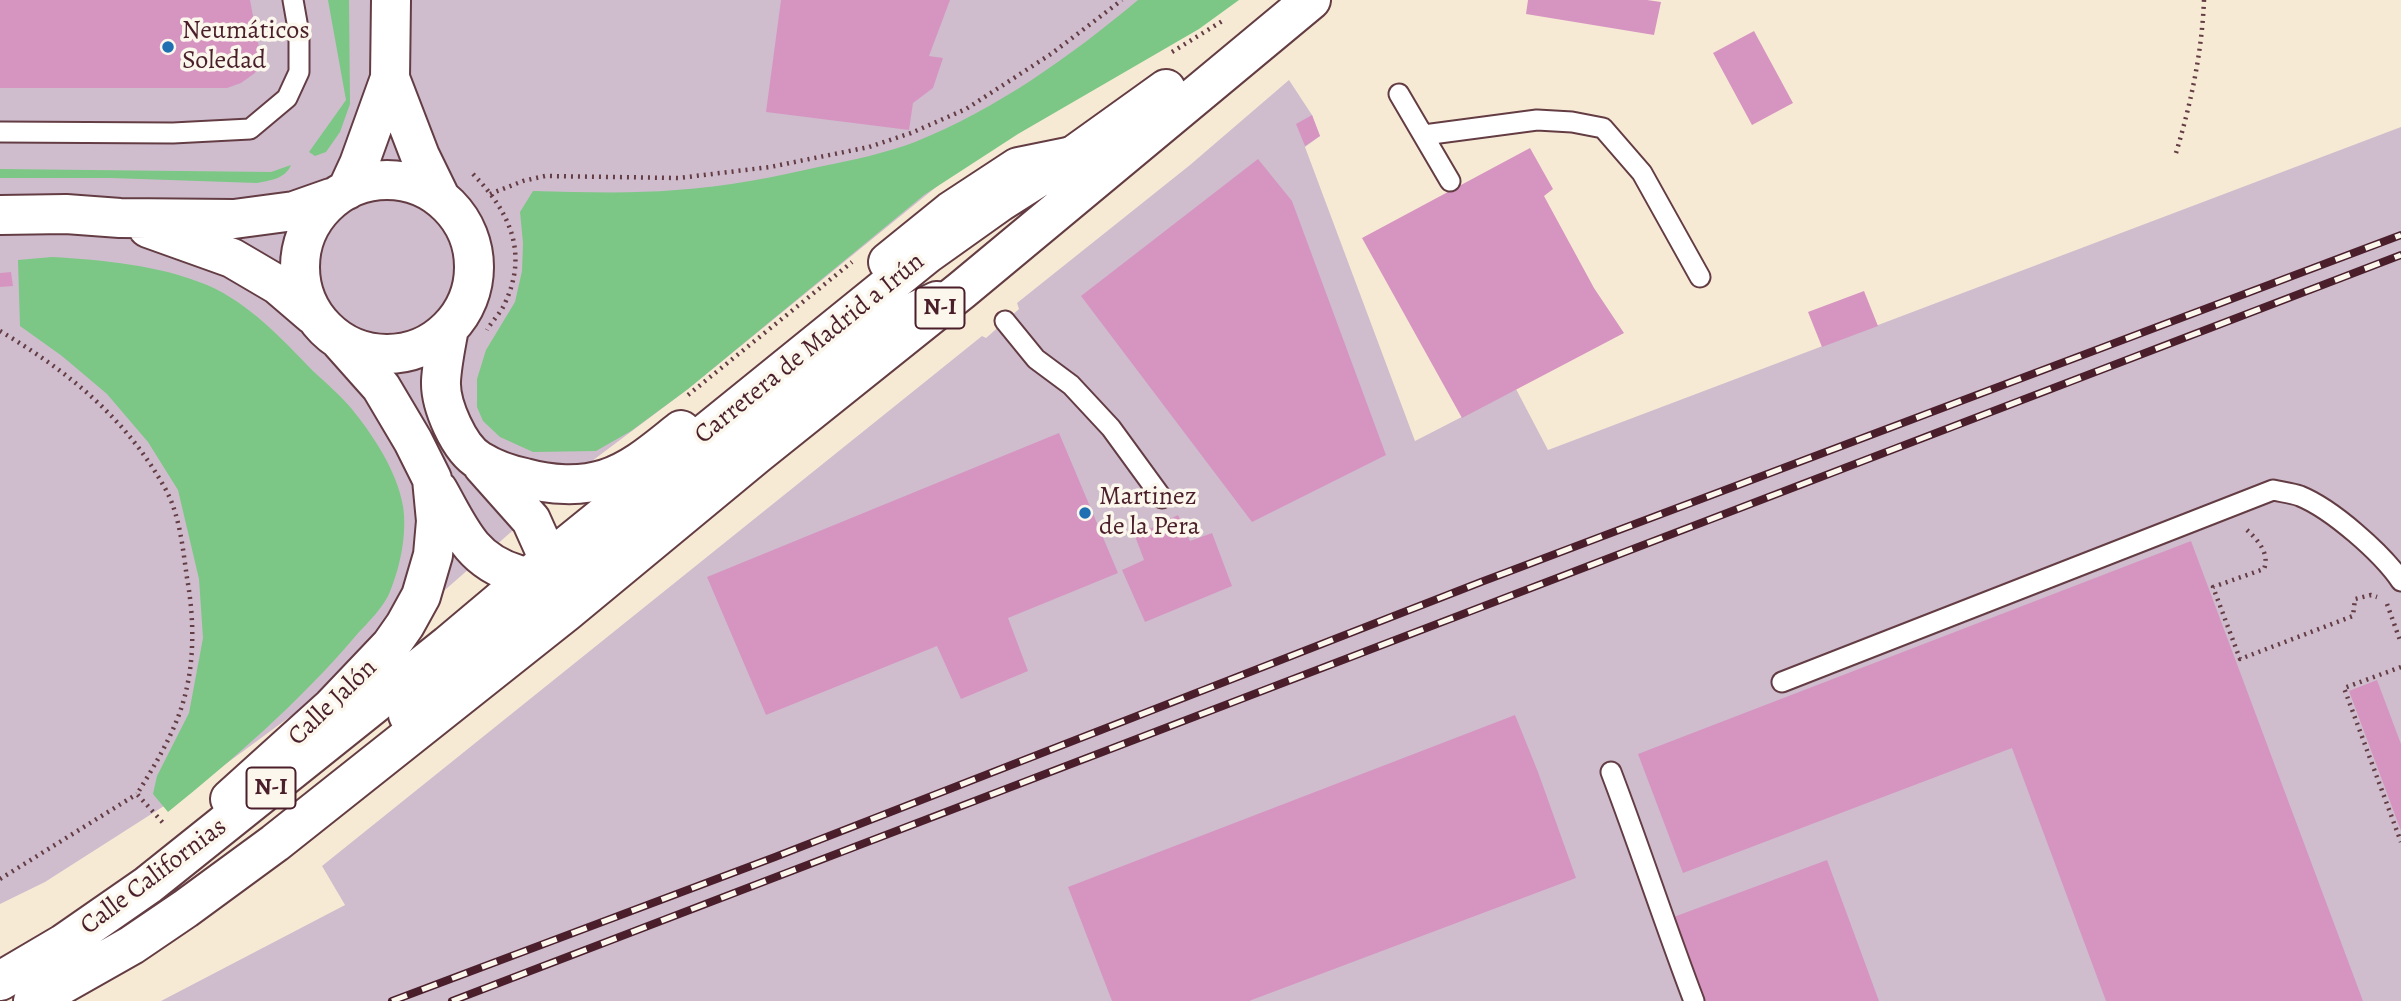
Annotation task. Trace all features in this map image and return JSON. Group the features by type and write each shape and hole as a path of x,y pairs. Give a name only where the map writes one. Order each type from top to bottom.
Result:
{"main road":[{"path":"314,316 301,285 301,248 307,228 318,212 339,194 369,138 390,78 391,0"},
{"name":"Carretera de Madrid a Irún","path":"542,572 927,254 1155,98 1282,0"},
{"name":"Carretera de Madrid a Irún","path":"565,612 962,290 1311,0"},
{"path":"303,820 380,737 519,623 536,599 542,572 531,520 456,433 447,413 442,374 467,333 464,310 471,293 474,254 467,231 457,214 440,197 420,156 390,78"},
{"path":"478,460 516,476 556,484 605,479 642,461 951,211 1018,167 1074,155"},
{"path":"0,215 66,214 120,218 234,219 294,211 358,184 380,179 406,181 440,197"},
{"path":"120,218 232,258 278,285 341,342 361,350 384,355 410,352 432,341 467,333"},
{"name":"Carretera de Madrid a Irún","path":"542,572 571,574 600,557 886,325 962,290"},
{"name":"Calle Jalón","path":"341,342 381,387 460,531 473,548 487,560 513,573 542,572"},
{"name":"Calle Jalón","path":"148,885 233,796 332,706 398,635 421,596 433,555 436,521 432,479"},
{"name":"Calle Californias","path":"0,981 63,944 148,885 542,572"},
{"name":"Calle Californias","path":"33,1001 132,945 185,909 303,820 565,612"}],"lane":[{"path":"0,132 173,133 250,129 287,98 299,72 299,34 293,0"},
{"path":"1399,94 1450,181"},
{"path":"1424,135 1537,120 1572,121 1603,128 1642,173 1700,277"},
{"path":"1005,321 1036,359 1071,384 1111,428 1162,498"},
{"path":"1782,682 2273,490 2300,496 2336,517 2392,567 2401,581"},
{"path":"1611,772 1647,865 1656,899 1694,1001"}],"path":[{"path":"490,194 545,176 680,178 769,167 869,148 966,109 1051,54 1122,0"},
{"path":"2176,153 2188,113 2203,32 2204,0"},
{"path":"467,169 504,212 517,253 505,304 467,333"},
{"path":"0,331 36,352 96,398 130,436 167,492 181,536 192,606 192,650 184,699 170,734 137,794 0,879"},
{"path":"2240,524 2259,543 2267,562 2264,569 2213,587 2240,659 2353,616 2355,599 2371,595 2387,604 2401,643"},
{"path":"2401,667 2344,688 2401,842"},
{"path":"137,794 164,824"},
{"path":"153,832 170,819"}],"shaded area":[{"path":"0,0 1166,0 688,389 592,461 356,668 200,783 45,882 0,904"},
{"path":"1289,80 1312,115 1320,136 1305,147 1415,441 1516,389 1548,450 2401,127 2401,1001 161,1001 345,905 322,866 982,336 986,338 1019,309 1017,303 1190,165"}],"green space":[{"path":"328,0 349,0 350,104 340,132 326,152 315,156 309,152 346,100"},
{"path":"1138,0 1239,0 1199,29 1018,134 924,195 688,389 631,431 596,451 533,452 500,437 483,421 477,407 477,379 486,350 515,302 522,271 520,212 533,191 641,192 713,187 893,150 975,114 1032,80"},
{"path":"291,165 281,176 257,183 111,178 0,178 0,169 271,172"},
{"path":"52,257 150,268 207,285 237,302 277,334 351,408 383,454 403,506 404,537 398,569 380,609 288,708 168,812 153,794 157,776 189,713 203,638 199,579 178,490 148,442 107,394 62,356 20,326 18,260"}],"building":[{"path":"0,0 250,0 261,58 255,73 241,83 227,88 0,88"},
{"path":"781,0 950,0 929,56 943,58 933,88 913,103 909,130 766,112"},
{"path":"1528,0 1661,2 1654,35 1526,14"},
{"path":"1754,31 1793,103 1752,125 1713,53"},
{"path":"1312,115 1320,136 1305,146 1296,124"},
{"path":"1530,148 1553,189 1544,196 1594,288 1624,333 1462,418 1362,238"},
{"path":"1258,159 1292,201 1386,455 1252,522 1081,296"},
{"path":"11,272 13,286 0,287 0,273"},
{"path":"1864,291 1878,326 1822,347 1808,312"},
{"path":"1059,433 1118,573 1008,618 1028,671 961,699 937,646 766,715 707,577"},
{"path":"1178,515 1190,541 1212,533 1232,586 1145,622 1122,570 1144,560 1135,536"},
{"path":"2191,541 2363,1001 2106,1001 2012,748 1683,873 1638,754"},
{"path":"2377,680 2401,744 2401,831 2349,691"},
{"path":"1515,715 1576,878 1249,1001 1112,1001 1068,887"},
{"path":"1827,860 1879,1001 1703,1001 1671,918"}],"railway":[{"path":"392,1001 775,857 1481,582 2401,235"},
{"path":"452,1001 2401,255"}],"place":[{"name":"Neumáticos Soledad","path":"168,47"},
{"name":"Martinez de la Pera","path":"1085,513"}]}
